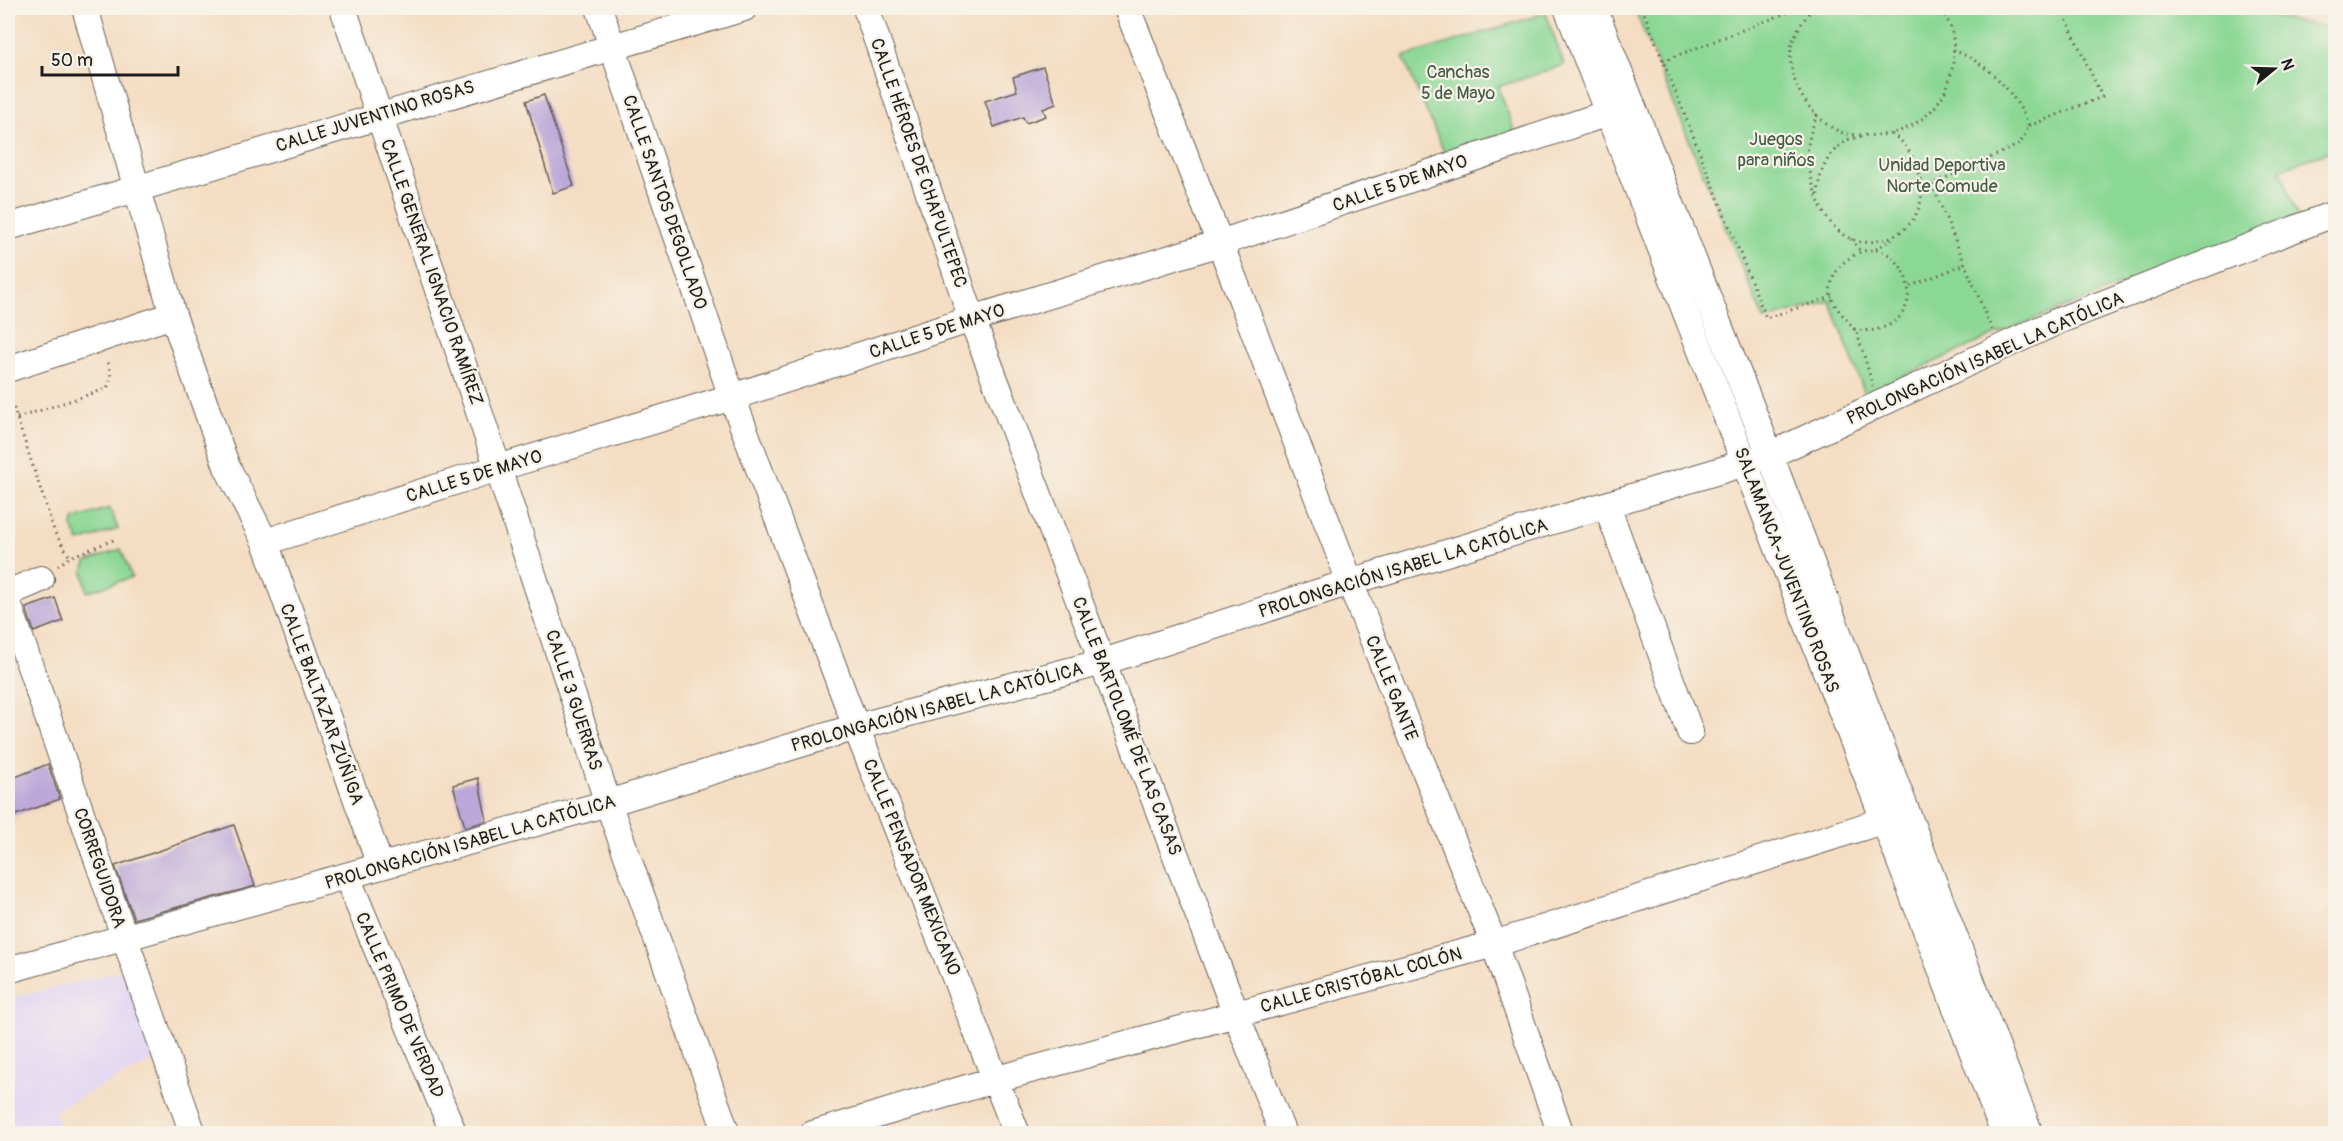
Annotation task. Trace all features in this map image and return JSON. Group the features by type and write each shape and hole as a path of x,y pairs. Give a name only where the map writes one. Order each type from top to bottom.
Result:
{"street":[{"name":"CALLE BALTAZAR ZÚÑIGA","path":"86,8 173,315 227,467 264,542 380,866"},
{"name":"CALLE GENERAL IGNACIO RAMÍREZ","path":"343,8 498,468"},
{"name":"CALLE SANTOS DEGOLLADO","path":"599,8 732,397"},
{"name":"CALLE JUVENTINO ROSAS","path":"8,227 744,8"},
{"name":"CALLE HÉROES DE CHAPULTEPEC","path":"866,8 972,319"},
{"name":"CALLE GANTE","path":"1127,8 1350,582 1494,944 1561,1134"},
{"name":"SALAMANCA-JUVENTINO ROSAS","path":"1567,8 1745,463 2030,1134"},
{"name":"SALAMANCA-JUVENTINO ROSAS","path":"1594,8 1770,455 2004,1134"},
{"name":"CALLE 5 DE MAYO","path":"264,542 1220,243 1608,113"},
{"name":"PROLONGACIÓN ISABEL LA CATÓLICA","path":"8,970 608,803 856,728 1103,662 1350,582 1770,455 2058,321 2336,213"},
{"path":"8,369 173,315"},
{"name":"CALLE BARTOLOMÉ DE LAS CASAS","path":"972,319 1283,1134"},
{"name":"CALLE PENSADOR MEXICANO","path":"732,397 856,728 1017,1134"},
{"name":"CALLE 3 GUERRAS","path":"498,468 608,803 727,1134"},
{"path":"1607,506 1690,732"},
{"path":"8,593 41,579"},
{"name":"CORREGUIDORA","path":"8,603 193,1134"},
{"name":"CALLE CRISTÓBAL COLÓN","path":"813,1134 997,1079 1494,944 1895,817"},
{"name":"CALLE PRIMO DE VERDAD","path":"346,877 454,1134"}],"path":[{"path":"1641,8 1766,318 1832,297"},
{"path":"1663,61 1799,8"},
{"path":"1812,8 1791,46 1791,65 1798,88 1808,107 1826,123 1844,133 1869,136"},
{"path":"1818,199 1819,177 1826,162 1846,140 1891,134 1914,126 1934,108 1943,94 1952,74 1953,51 1951,28 1940,8"},
{"path":"1921,186 1932,184 2020,144 2029,126 2102,97 2061,8"},
{"path":"1953,51 1971,57 2000,81 2013,96 2029,126"},
{"path":"1817,114 1809,133 1807,157 1818,199 1827,217 1838,230 1860,242 1895,236"},
{"path":"1873,387 1854,329 1840,314 1830,289 1835,271 1847,259 1861,252 1876,249 1909,226 1917,214 1922,198 1914,161 1906,147 1891,134"},
{"path":"1932,184 1994,335"},
{"path":"1850,238 1861,252"},
{"path":"1854,329 1865,332 1877,330 1898,320 1905,312 1910,286 1905,271 1893,257 1876,249"},
{"path":"1910,286 1966,264"},
{"path":"17,418 106,389 111,382 110,369 100,339"},
{"path":"8,390 54,533 70,557"},
{"path":"41,579 70,557 116,539"}],"shaded area":[{"path":"120,971 126,976 156,1059 55,1110 61,1133 8,1133 8,999"}],"green space":[{"name":"Unidad Deportiva Norte Comude","path":"1634,8 2233,8 2335,29 2335,149 2281,169 2298,217 1994,335 1865,394 1830,301 1764,320"},
{"name":"Canchas 5 de Mayo","path":"1546,13 1564,65 1498,87 1515,132 1445,154 1403,57"},
{"path":"110,508 118,529 79,542 72,526 75,519"},
{"path":"121,549 132,577 87,592 83,571 86,562"}],"building":[{"path":"1043,67 1056,104 1043,109 1046,116 1026,123 1023,117 994,127 985,101 1017,91 1013,77"},
{"path":"544,95 574,186 553,193 526,101"},
{"path":"55,598 63,621 34,632 26,608"},
{"path":"48,764 60,799 8,818 8,780"},
{"path":"478,778 487,821 465,827 453,785"},
{"path":"234,825 255,886 134,919 115,866"}],"park label":[{"name":"Juegos para niños","path":"1776,149"}]}
